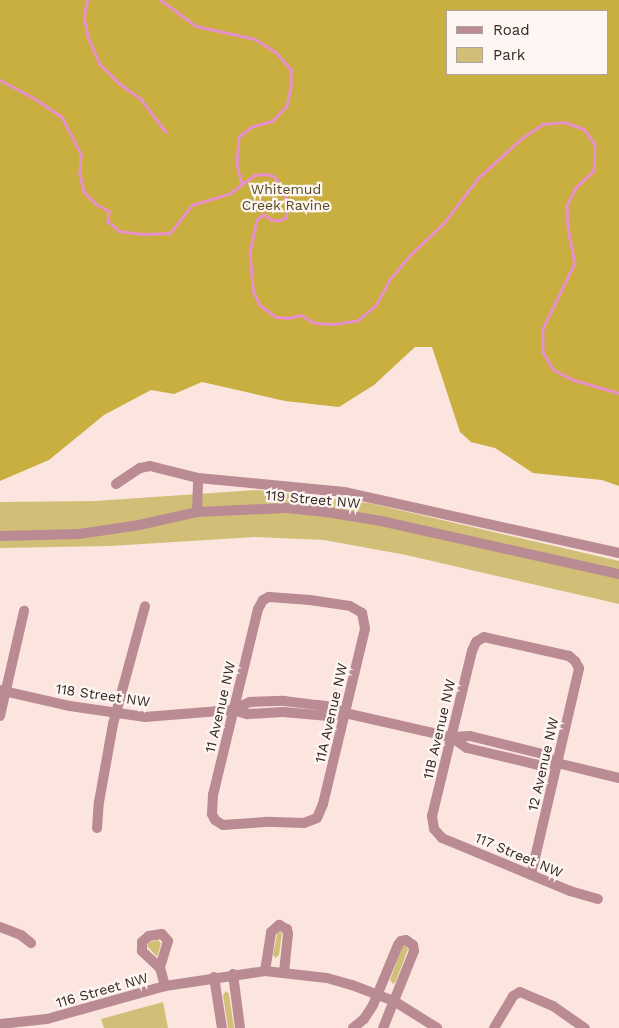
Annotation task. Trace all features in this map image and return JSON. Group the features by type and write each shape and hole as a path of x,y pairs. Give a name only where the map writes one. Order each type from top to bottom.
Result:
{"street":[{"name":"119 Street NW","path":"116,484 140,468 150,466 198,478 323,489 370,496 619,553"},
{"path":"197,512 198,478"},
{"name":"119 Street NW","path":"0,536 79,534 139,525 197,512 269,508 351,515 619,574"},
{"name":"11 Avenue NW","path":"317,818 307,822 260,822 229,826 218,822 212,814 212,805 232,710 258,609 263,600 277,597 321,601 350,606 362,613"},
{"path":"98,828 99,802 116,713 144,606"},
{"path":"0,716 3,691 24,611"},
{"name":"11A Avenue NW","path":"317,818 323,804 365,629 362,613"},
{"name":"12 Avenue NW","path":"481,638 490,637 563,654 575,661 579,668 531,875"},
{"name":"11B Avenue NW","path":"434,830 432,816 472,651 476,642 481,638"},
{"name":"118 Street NW","path":"3,691 70,706 116,713 163,716 232,710 250,702 284,702 332,707 344,713 451,737 470,736 543,754 557,763 619,778"},
{"name":"117 Street NW","path":"434,830 442,838 570,891 598,899"},
{"path":"266,971 271,932 279,925 287,928 288,934 284,971"},
{"path":"0,927 21,935 31,943"},
{"path":"353,1028 366,1015 378,994 398,945 404,940 409,941 413,945 414,951 383,1028"},
{"name":"116 Street NW","path":"160,968 165,986"},
{"name":"116 Street NW","path":"0,1024 28,1026 48,1024 165,986 234,974 284,971 327,978 378,994 394,1001 437,1028"},
{"path":"234,974 240,1028"},
{"path":"214,977 222,1028"},
{"path":"494,1028 512,996 520,992 544,1001 585,1028"}],"green space":[{"name":"Whitemud Creek Ravine","path":"0,0 619,0 619,486 602,480 533,473 495,448 471,442 460,432 432,347 415,347 374,385 339,407 285,401 202,382 174,394 151,390 104,415 49,460 0,481"},
{"path":"257,490 369,503 619,561 619,604 406,555 324,540 255,537 110,546 0,548 0,502 95,501"},
{"path":"278,930 282,933 279,955 276,958 273,955"},
{"path":"158,940 161,943 157,957 147,946 149,942"},
{"path":"406,945 408,949 396,981 393,984 390,980 402,947"},
{"path":"226,991 229,994 234,1028 228,1028 223,995"},
{"path":"163,1002 168,1028 104,1028 101,1019"}],"waterway":[{"path":"88,0 84,16 88,37 100,64 119,83 141,99 166,132"},
{"path":"161,0 196,26 255,39 276,52 291,69 291,87 287,106 273,121 252,127 239,137 237,165 242,184"},
{"path":"0,80 34,98 62,117 81,154 80,174 84,192 96,204 109,211 108,221 119,231 143,234 170,233 192,205 229,194 254,175 274,176 282,188 288,207 286,218 279,221 271,220 264,215 257,220 250,253 253,291 260,305 276,317 288,318 301,315 315,323 334,324 358,320 376,305 390,279 411,254 443,224 478,178 522,138 543,124 564,122 584,129 595,144 594,171 576,188 567,206 568,228 575,263 543,329 543,352 554,370 574,380 619,393"}]}
